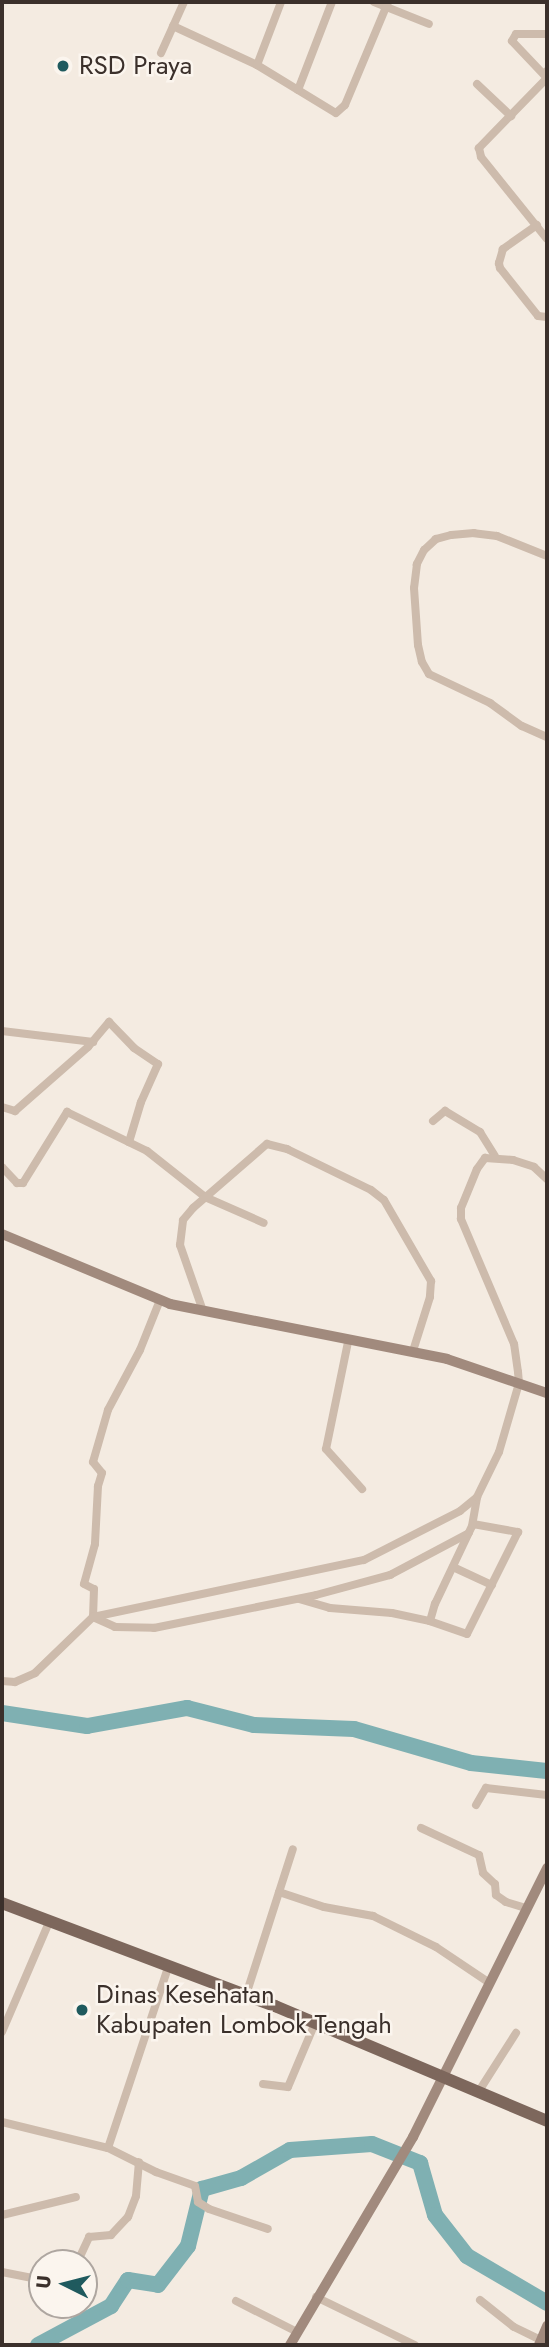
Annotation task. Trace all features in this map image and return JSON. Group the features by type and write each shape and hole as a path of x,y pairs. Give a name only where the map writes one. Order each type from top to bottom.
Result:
{"main road":[{"path":"2,1903 246,1995 445,2076 547,2121"}],"street":[{"path":"161,53 184,2"},
{"path":"257,65 281,2"},
{"path":"298,90 332,2"},
{"path":"374,2 387,4 429,24"},
{"path":"173,26 257,65 332,113 342,110 387,4"},
{"path":"547,34 516,34 512,41 547,78"},
{"path":"547,71 547,78 481,144 479,153 547,239"},
{"path":"477,84 511,116"},
{"path":"537,225 503,249 499,263 538,316 547,317"},
{"path":"547,556 497,536 451,534 436,539 424,550 417,564 414,588 418,645 429,674 490,703 522,726 547,737"},
{"path":"2,1107 15,1111 93,1042 109,1022 134,1048 158,1064 141,1102 128,1142"},
{"path":"2,1031 93,1042"},
{"path":"433,1121 445,1111 481,1132 495,1156"},
{"path":"2,1167 17,1183 23,1183 66,1112 158,1158 205,1197 264,1223"},
{"path":"203,1311 180,1245 183,1220 205,1197 267,1144 287,1149 371,1190 384,1200 431,1281 430,1297 412,1351"},
{"path":"430,1621 435,1604 469,1533 477,1497 499,1452 519,1383 511,1337 460,1218 465,1197 483,1160 495,1156 531,1166 547,1179"},
{"path":"2,1234 160,1300 348,1342 412,1351 547,1393"},
{"path":"93,1617 94,1589 84,1584 95,1544 98,1486 102,1473 93,1462 108,1410 140,1350 160,1300"},
{"path":"348,1342 326,1449 362,1489"},
{"path":"2,1681 15,1682 35,1673 93,1617 364,1560 450,1516 477,1497"},
{"path":"299,1599 330,1608 392,1613 430,1621 468,1634 518,1531 472,1524"},
{"path":"93,1617 116,1627 154,1628 299,1599 390,1575 469,1533"},
{"path":"453,1567 492,1585"},
{"path":"476,1805 486,1788 547,1795"},
{"path":"421,1828 479,1855 483,1872 494,1882 495,1894 506,1902 526,1908"},
{"path":"246,1995 293,1849"},
{"path":"290,2345 413,2137 547,1868"},
{"path":"279,1892 324,1907 373,1916 436,1947 488,1982"},
{"path":"2,2032 50,1920"},
{"path":"108,2148 169,1965"},
{"path":"263,2084 288,2087 315,2023"},
{"path":"479,2091 516,2033"},
{"path":"2,2122 108,2148 195,2186 198,2202 209,2209 268,2229"},
{"path":"83,2249 89,2237 111,2235 128,2217 136,2196 139,2162"},
{"path":"2,2215 76,2197"},
{"path":"2,2273 28,2278"},
{"path":"316,2297 415,2345"},
{"path":"480,2300 514,2327 540,2343 547,2326"},
{"path":"236,2301 297,2332"}],"waterway":[{"path":"2,1713 87,1726 187,1708 254,1725 354,1729 471,1763 547,1771"},
{"path":"38,2345 111,2306 128,2280 158,2285 188,2246 202,2189 241,2178 290,2150 372,2144 420,2163 435,2215 467,2256 547,2303"}],"place":[{"name":"RSD Praya","path":"63,66"},
{"name":"Dinas Kesehatan Kabupaten Lombok Tengah","path":"82,2010"}]}
